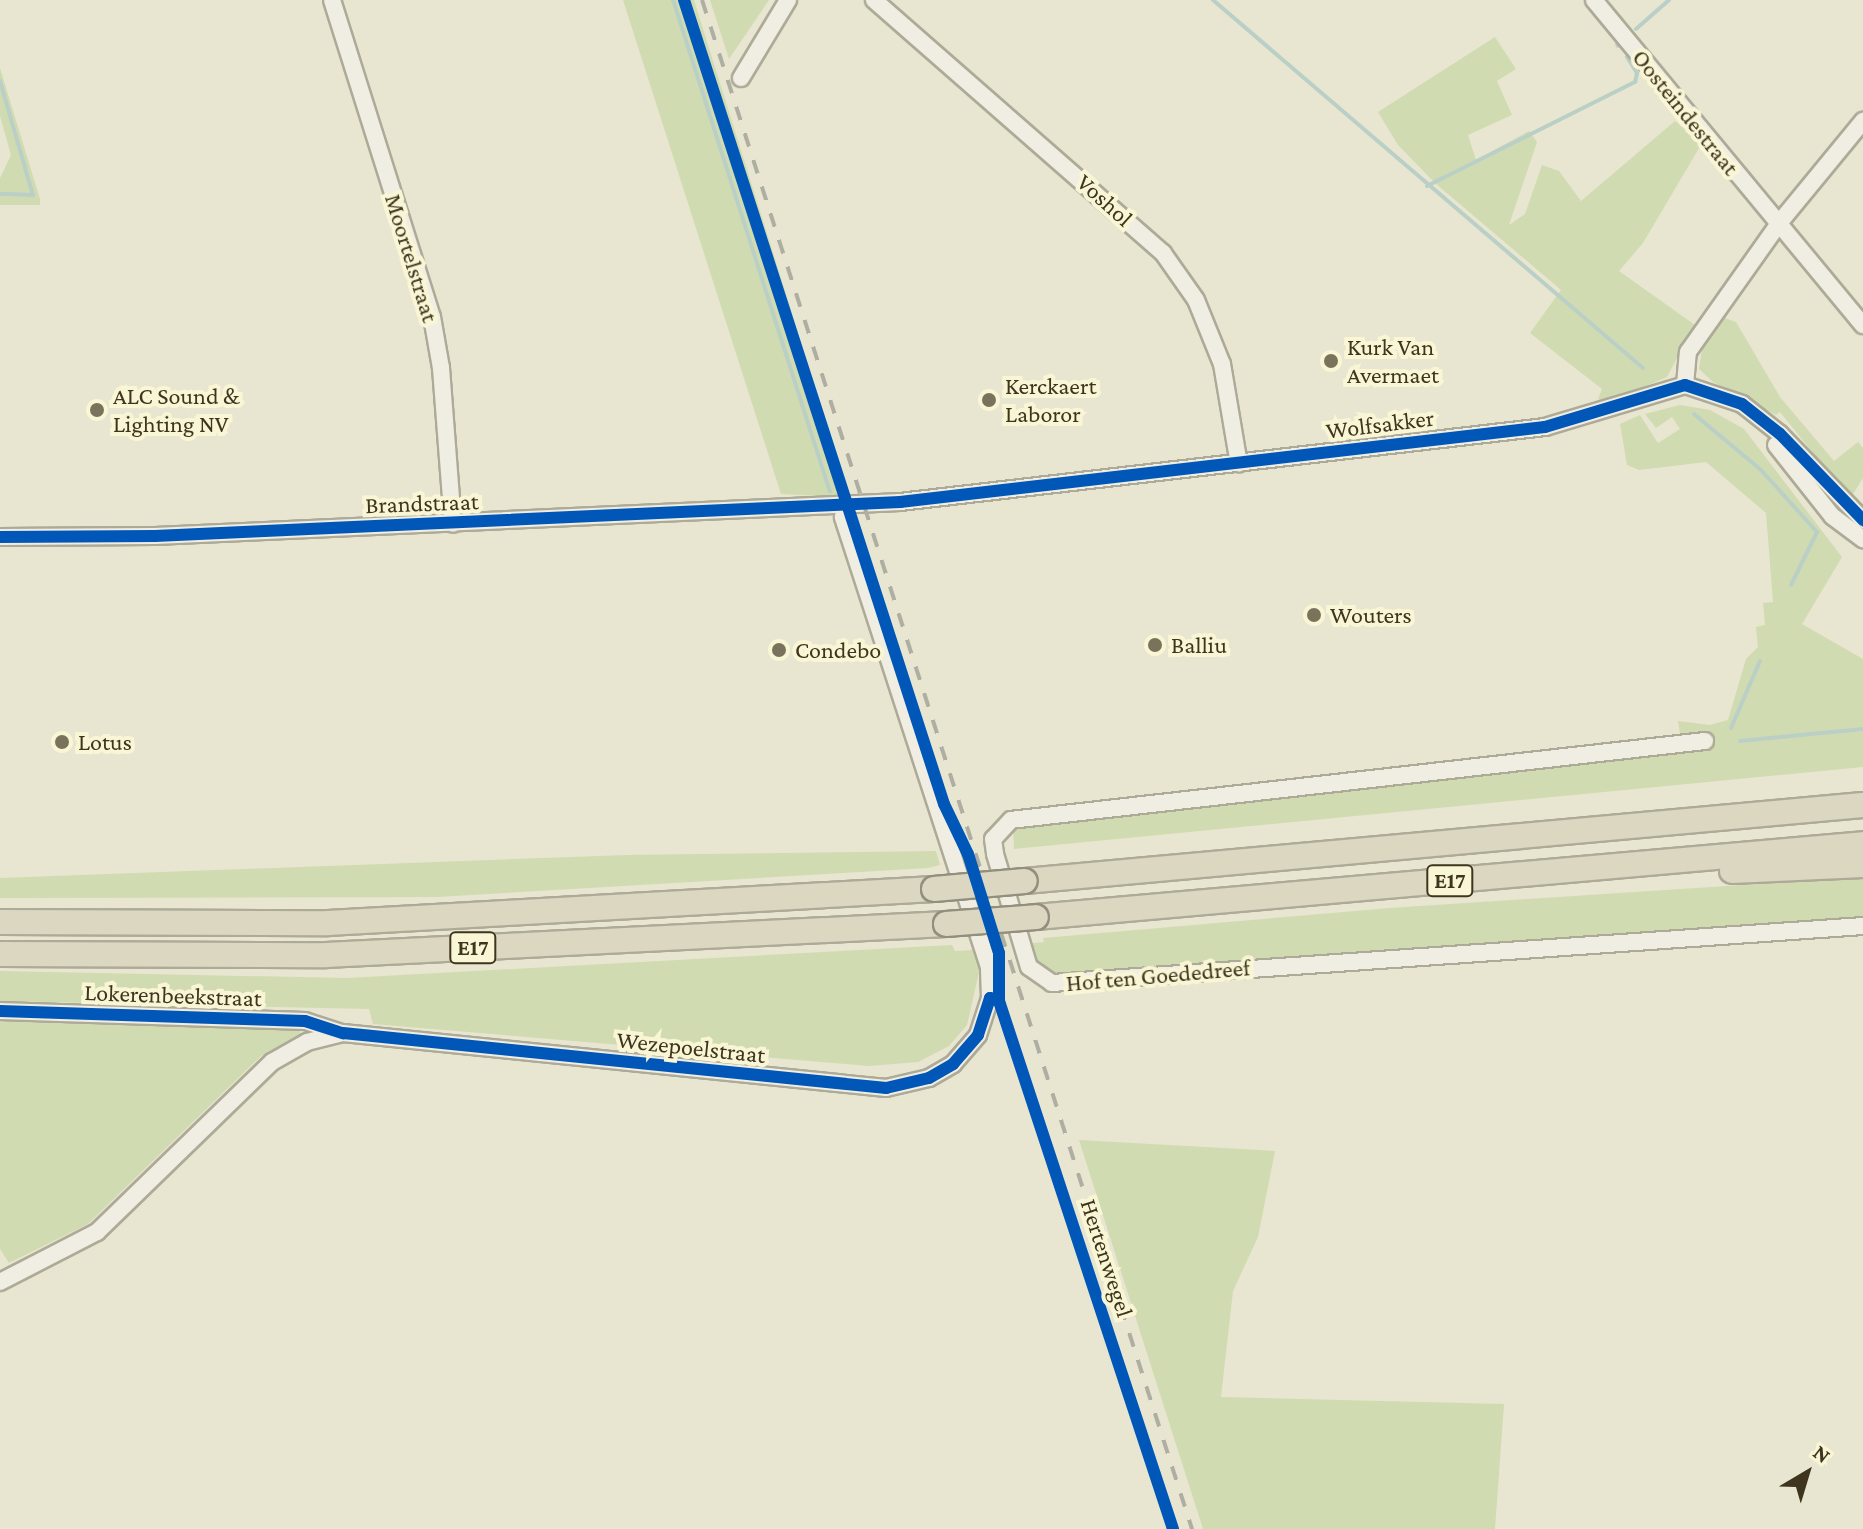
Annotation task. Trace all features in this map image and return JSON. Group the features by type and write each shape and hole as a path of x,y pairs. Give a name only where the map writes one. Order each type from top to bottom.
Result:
{"highway":[{"name":"E17","path":"0,922 328,923 934,889 1863,805"},
{"name":"E17","path":"0,954 326,955 946,924 1863,844"},
{"path":"1663,862 1721,872 1863,865"}],"street":[{"name":"Moortelstraat","path":"332,0 432,317 441,368 453,524"},
{"path":"741,78 788,0"},
{"name":"Voshol","path":"874,0 1163,253 1196,300 1222,364 1239,464"},
{"name":"Oosteindestraat","path":"1594,0 1863,325"},
{"path":"1863,121 1780,222 1688,352 1685,385 1721,394 1758,416 1863,520"},
{"name":"Wolfsakker","path":"846,504 1239,464 1545,427 1685,385"},
{"path":"1758,416 1819,502 1863,539"},
{"name":"Brandstraat","path":"0,537 453,524 846,504"},
{"name":"Wezepoelstraat","path":"0,1282 97,1232 272,1062 307,1042 343,1033 886,1088 929,1078 953,1064 978,1035 990,990 985,949 843,517 846,504"},
{"name":"Hof ten Goededreef","path":"1705,741 1011,820 993,839 995,854 1029,967 1052,983 1863,926"},
{"name":"Lokerenbeekstraat","path":"0,1011 305,1021 343,1033"}],"green space":[{"path":"623,0 681,0 840,497 781,494"},
{"path":"687,0 694,0 847,489 844,489"},
{"path":"710,0 769,0 729,59"},
{"path":"1495,37 1516,69 1497,81 1512,115 1468,135 1476,160 1529,131 1537,142 1509,225 1525,214 1542,165 1559,171 1581,201 1675,121 1702,143 1643,243 1619,271 1695,325 1667,377 1609,402 1598,399 1602,389 1530,333 1561,290 1435,183 1398,145 1378,112"},
{"path":"0,68 40,205 0,205 0,178 11,155 0,116"},
{"path":"1722,317 1736,322 1780,397 1834,461 1858,442 1863,448 1863,478 1850,499 1780,412 1776,415 1713,382 1699,369 1703,343"},
{"path":"1680,405 1710,410 1744,429 1842,557 1802,624 1863,659 1863,767 1014,849 1013,823 1681,741 1678,721 1710,725 1728,720 1746,659 1758,647 1756,627 1765,625 1763,603 1773,602 1766,513 1706,462 1639,470 1627,465 1620,424 1640,415 1658,443 1680,429 1672,417 1656,428 1645,414"},
{"path":"936,851 940,865 928,868 438,897 0,898 0,878 626,855"},
{"path":"1863,877 1863,920 1044,978 1025,944 1044,942 1043,938 1390,908"},
{"path":"952,945 955,951 974,950 980,968 967,1025 949,1046 918,1062 869,1066 373,1024 369,1009 0,1001 0,971 347,978"},
{"path":"0,1019 301,1027 300,1034 261,1056 88,1224 9,1263 0,1249"},
{"path":"1079,1140 1275,1151 1258,1237 1233,1291 1221,1397 1504,1404 1495,1529 1203,1529"}],"waterway":[{"path":"673,0 830,492"},
{"path":"1213,0 1643,368"},
{"path":"1636,29 1669,0"},
{"path":"1427,186 1635,82 1637,73 1627,57"},
{"path":"0,81 33,195 0,194"},
{"path":"1694,414 1761,470 1817,532 1791,585"},
{"path":"1731,728 1760,661"},
{"path":"1740,741 1863,729"}],"railway":[{"path":"702,0 1192,1529"}],"cycle path":[{"path":"684,0 944,804 968,854 999,953 999,1001"},
{"path":"0,537 155,536 900,502 1545,427 1685,385 1742,404 1780,434 1863,520"},
{"path":"0,1011 305,1021 343,1033 886,1088 929,1078 953,1064 978,1035 990,998 999,1001"},
{"name":"Hertenwegel","path":"999,1001 1173,1529"}],"place":[{"name":"Kurk Van Avermaet","path":"1331,361"},
{"name":"Kerckaert Laboror","path":"989,400"},
{"name":"ALC Sound & Lighting NV","path":"97,410"},
{"name":"Wouters","path":"1314,615"},
{"name":"Balliu","path":"1155,645"},
{"name":"Condebo","path":"779,650"},
{"name":"Lotus","path":"62,742"}]}
